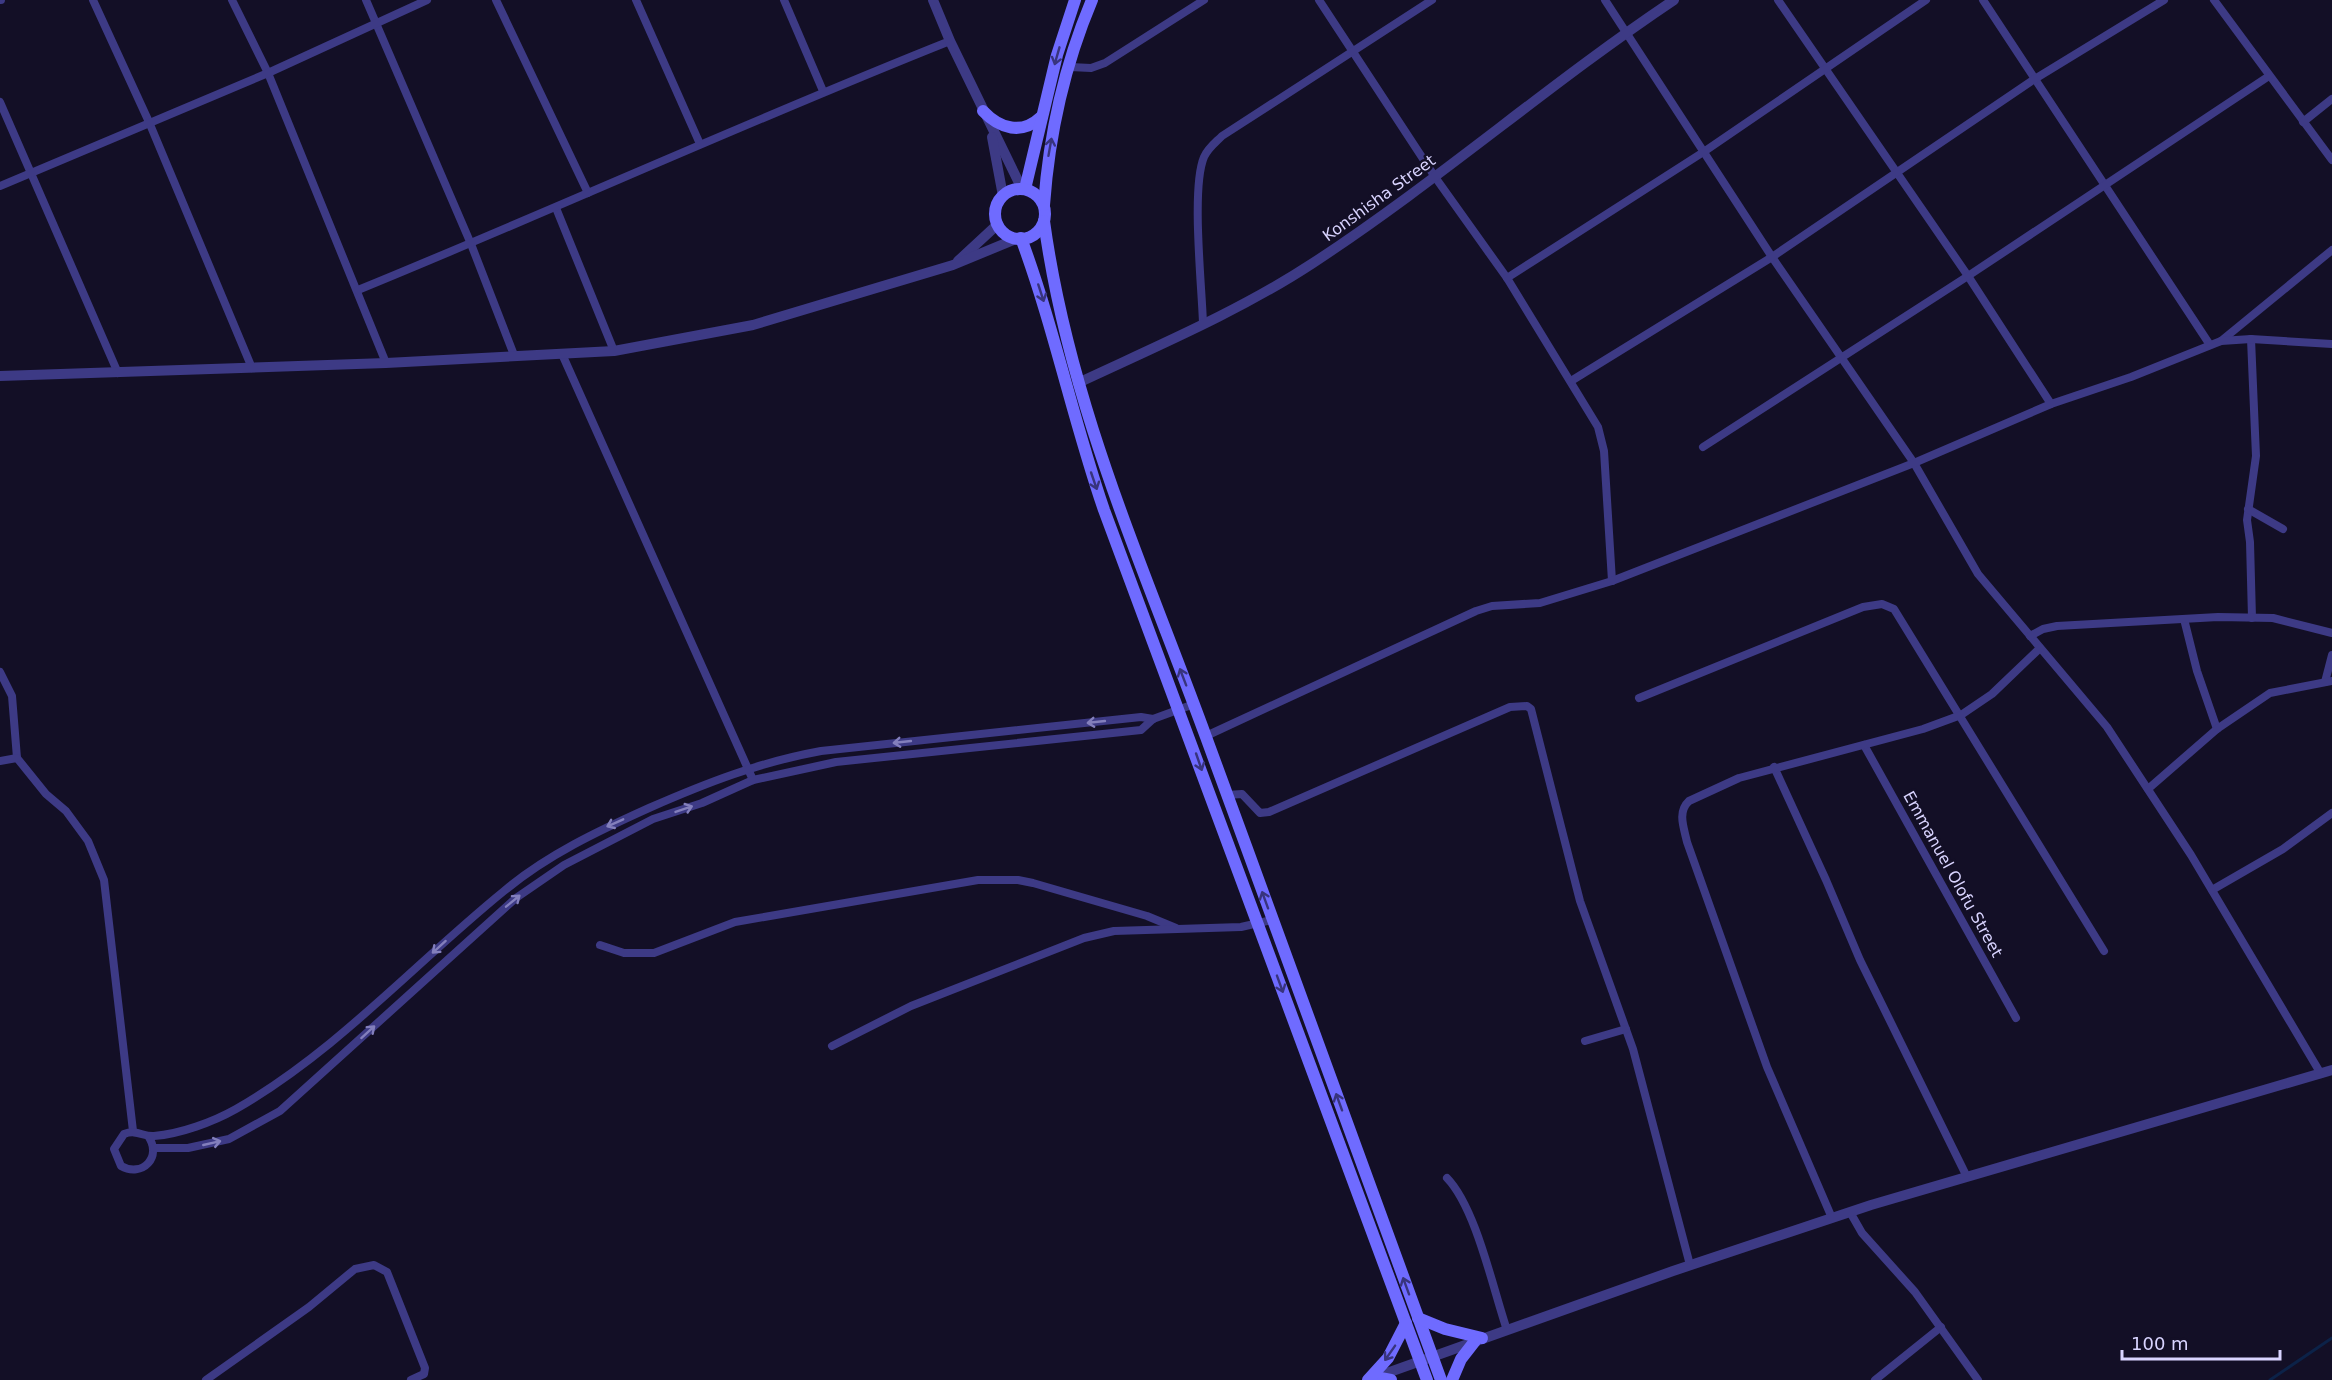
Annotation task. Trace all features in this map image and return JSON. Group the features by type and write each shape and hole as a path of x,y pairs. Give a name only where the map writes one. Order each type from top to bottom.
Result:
{"main road":[{"path":"1024,189 1041,117 1075,0"},
{"path":"1092,0 1070,67 1050,145 1044,205 1052,279 1078,383 1112,492 1206,736 1412,1320 1426,1358 1441,1380"},
{"path":"983,111 996,122 1011,128 1030,125 1041,117"},
{"path":"1044,205 1036,195 1024,189 1012,190 1003,196 996,209 998,224 1006,234 1019,238 1035,233 1044,221"},
{"path":"1019,238 1041,294 1085,454 1258,925 1412,1320"},
{"path":"1412,1320 1479,1340 1461,1359 1452,1380"},
{"path":"1370,1379 1388,1358 1412,1320"},
{"path":"1426,1358 1427,1380"},
{"path":"1370,1379 1391,1380"}],"street":[{"path":"93,0 149,122 252,368"},
{"path":"232,0 268,73 386,363"},
{"path":"366,0 471,243 514,356"},
{"path":"0,186 268,73 427,0"},
{"path":"496,0 588,192"},
{"path":"636,0 700,144"},
{"path":"784,0 823,91"},
{"path":"933,0 991,128 1024,189"},
{"path":"1070,67 1091,68 1105,63 1204,0"},
{"path":"1319,0 1435,177 1507,278 1598,427 1602,440 1612,581"},
{"path":"1203,324 1199,182 1203,159 1209,148 1222,136 1432,0"},
{"path":"1370,1379 1690,1265 1850,1212 1966,1175 2327,1072 2107,727 1978,574 1914,463 1840,358 1605,0"},
{"name":"Konshisha Street","path":"1078,383 1203,324 1310,265 1435,177 1626,32 1674,0"},
{"path":"1778,0 1968,276 2050,404"},
{"path":"1507,278 1705,151 1926,0"},
{"path":"1983,0 2033,80 2210,345"},
{"path":"1571,381 1773,257 1896,171 2033,80 2164,0"},
{"path":"2214,0 2332,160"},
{"path":"358,290 556,208 588,192 823,91 950,41"},
{"path":"1703,447 1968,276 2269,76"},
{"path":"2303,122 2332,99"},
{"path":"0,102 33,173 118,373"},
{"path":"991,128 1003,196"},
{"path":"556,208 614,351"},
{"path":"953,265 998,224"},
{"path":"0,376 386,363 614,351 753,325 953,265 1019,238"},
{"path":"2222,341 2262,304 2332,250"},
{"path":"2251,339 2256,456 2247,520 2252,618"},
{"path":"1206,736 1476,611 1492,606 1540,603 1612,581 1914,463 2050,404 2131,377 2210,345 2222,341 2251,339 2332,344"},
{"path":"562,354 753,780"},
{"path":"2248,509 2283,529"},
{"path":"1639,698 1863,607 1882,604 1894,609 2104,951"},
{"path":"2030,636 2043,629 2057,626 2252,618 2273,618 2332,633"},
{"path":"2184,619 2197,671 2217,729"},
{"path":"1832,1218 1767,1067 1682,820 1683,808 1689,801 1739,778 1864,746 1961,715 1992,694 2040,648"},
{"path":"2148,789 2217,729 2270,693 2329,682 2332,654"},
{"path":"0,672 12,696 17,758 46,794 66,811 88,841 100,866 104,880 133,1131"},
{"path":"154,1148 188,1148 212,1144 255,1127 280,1111 449,957 525,892 564,866 616,837 753,780 836,762 1141,730 1153,719 1194,704"},
{"path":"1227,795 1242,794 1260,813 1269,812 1510,706 1527,706 1534,717 1580,901 1626,1029 1690,1265"},
{"path":"148,1136 154,1148 151,1161 140,1169 127,1169 121,1166 115,1155 116,1143 124,1134 133,1131 148,1136 164,1135 236,1109 312,1059 363,1017 504,890 534,868 604,828 748,768 821,751 1141,717 1153,719"},
{"name":"Emmanuel Olofu Street","path":"1864,746 2016,1018"},
{"path":"0,761 17,758"},
{"path":"1773,768 1826,880 1860,960 1966,1175"},
{"path":"2212,890 2283,849 2332,813"},
{"path":"600,945 624,953 667,951 694,936 735,922 953,883 987,880 1033,883 1147,916 1176,928"},
{"path":"832,1046 911,1006 1084,939 1114,931 1258,925 1272,920"},
{"path":"1585,1041 1626,1029"},
{"path":"1446,1178 1457,1188 1467,1208 1507,1330"},
{"path":"1850,1212 1868,1240 1915,1292 1978,1380"},
{"path":"206,1380 309,1307 355,1269 374,1265 387,1272 425,1368 424,1374 411,1380"},
{"path":"1875,1380 1941,1327"}],"waterway":[{"path":"2270,1380 2332,1338"}]}
